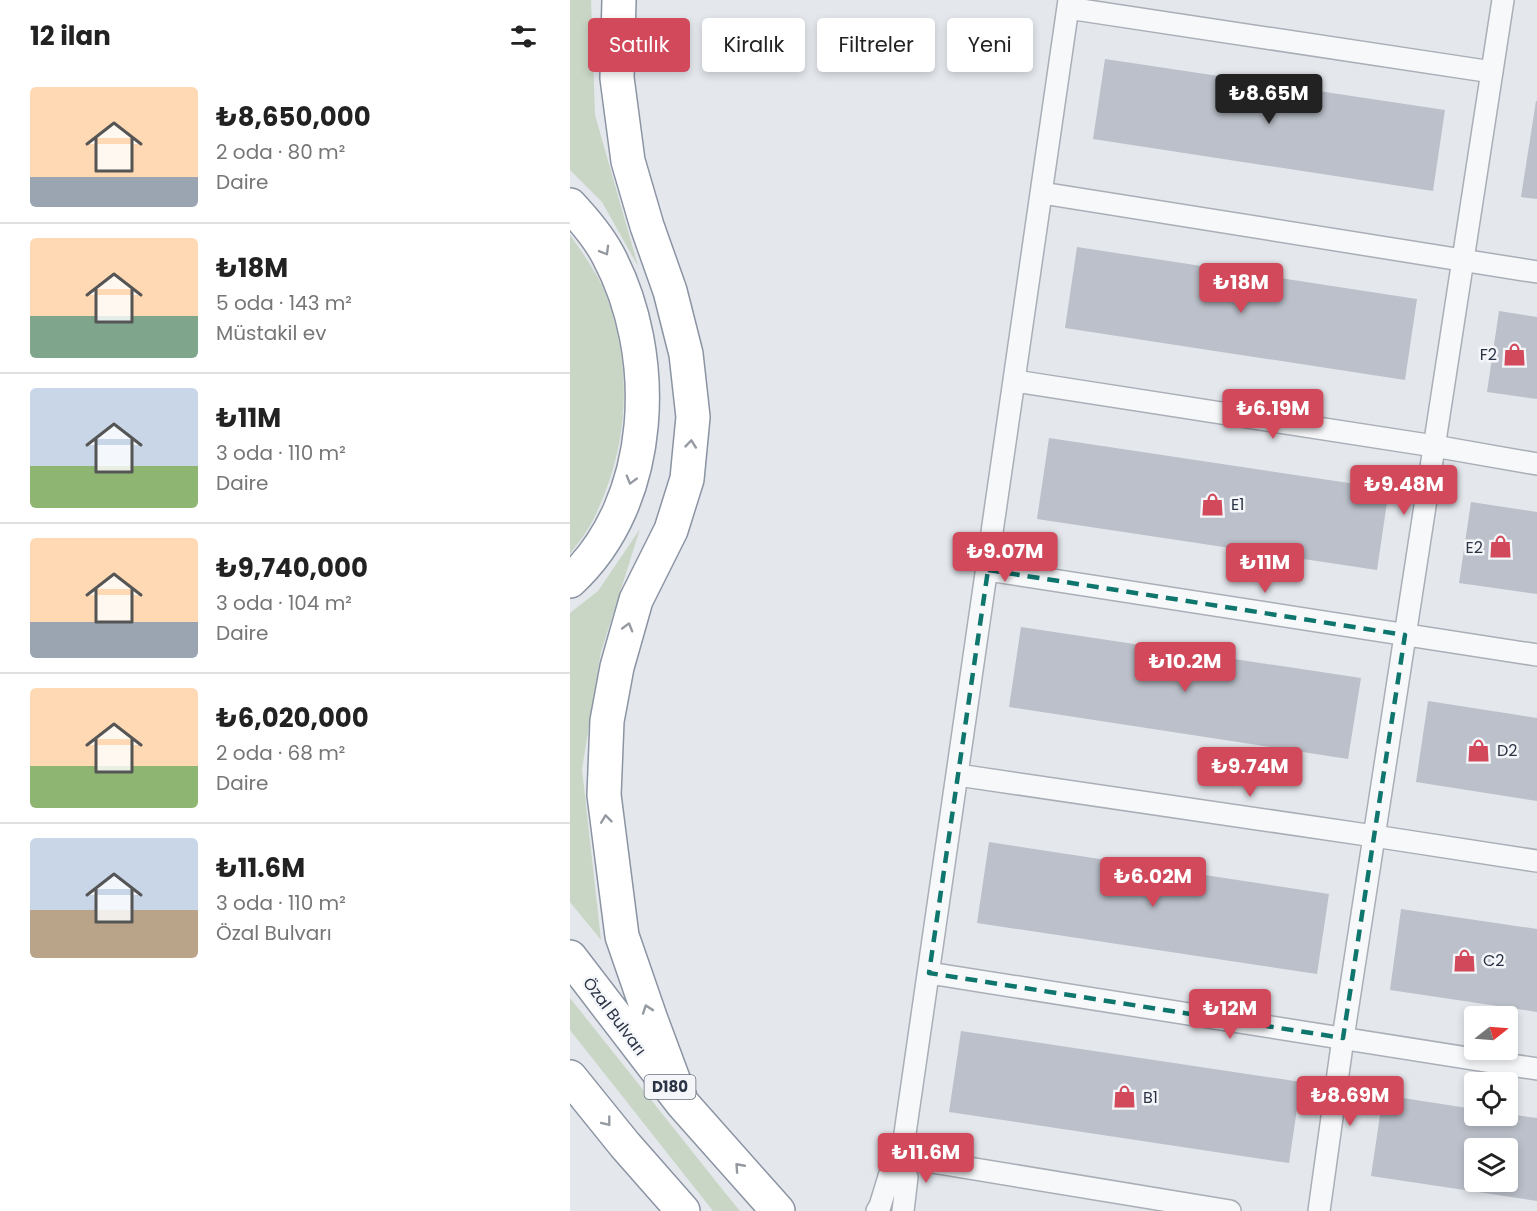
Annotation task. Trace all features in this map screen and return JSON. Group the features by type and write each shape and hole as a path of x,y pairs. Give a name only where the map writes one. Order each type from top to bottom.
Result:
{"highway":[{"path":"619,0 617,78 628,161 646,226 670,291 686,354 693,417 687,478 671,530 636,600 617,667 606,721 604,795 622,936 682,1103"},
{"path":"570,204 591,227 613,265 632,316 638,338 641,366 640,441 631,481 618,515 605,539 587,564 570,581"},
{"name":"Özal Bulvarı","path":"570,957 682,1103 778,1211"},
{"path":"570,1077 683,1211"}],"street":[{"path":"1319,1211 1343,1038 1503,0"},
{"path":"903,1211 907,1177 902,1159 1069,4 1492,72"},
{"path":"1042,193 1537,272"},
{"path":"1015,381 1537,464"},
{"path":"988,570 1537,655"},
{"path":"958,775 1537,861"},
{"path":"929,973 1537,1069"},
{"path":"877,1211 891,1170 902,1159"},
{"path":"902,1159 1230,1211"}],"highlighted area":[{"path":"988,570 1405,635 1343,1038 929,973"}],"green space":[{"path":"570,0 591,0 592,18 588,18 588,72 594,72 595,115 638,266 602,202 570,170"},
{"path":"570,235 595,273 607,298 616,326 624,382 620,439 614,466 593,520 570,554"},
{"path":"640,529 601,652 582,769 601,940 570,902 570,613 598,591"},
{"path":"570,998 740,1211 713,1211 570,1030"}],"building":[{"path":"1105,59 1445,110 1433,191 1093,139"},
{"path":"1537,101 1537,199 1521,197"},
{"path":"1077,247 1417,299 1405,380 1065,328"},
{"name":"F2","path":"1499,311 1537,317 1537,399 1487,392"},
{"name":"E1","path":"1049,438 1389,489 1377,570 1037,519"},
{"name":"E2","path":"1471,502 1537,512 1537,594 1459,583"},
{"path":"1021,627 1361,678 1348,759 1009,707"},
{"name":"D2","path":"1428,701 1537,718 1537,801 1416,782"},
{"path":"989,842 1329,894 1317,974 977,923"},
{"name":"C2","path":"1401,909 1537,929 1537,1012 1518,1009 1518,1006 1497,1006 1390,990"},
{"name":"B1","path":"961,1031 1301,1082 1289,1163 949,1112"},
{"path":"1383,1095 1464,1107 1464,1126 1518,1126 1518,1115 1537,1118 1537,1201 1477,1192 1518,1192 1518,1138 1464,1138 1464,1190 1371,1176"}],"place":[{"name":"F2","path":"1515,354"},
{"name":"E1","path":"1213,504"},
{"name":"E2","path":"1501,547"},
{"name":"D2","path":"1479,750"},
{"name":"C2","path":"1465,960"},
{"name":"B1","path":"1125,1097"}]}
